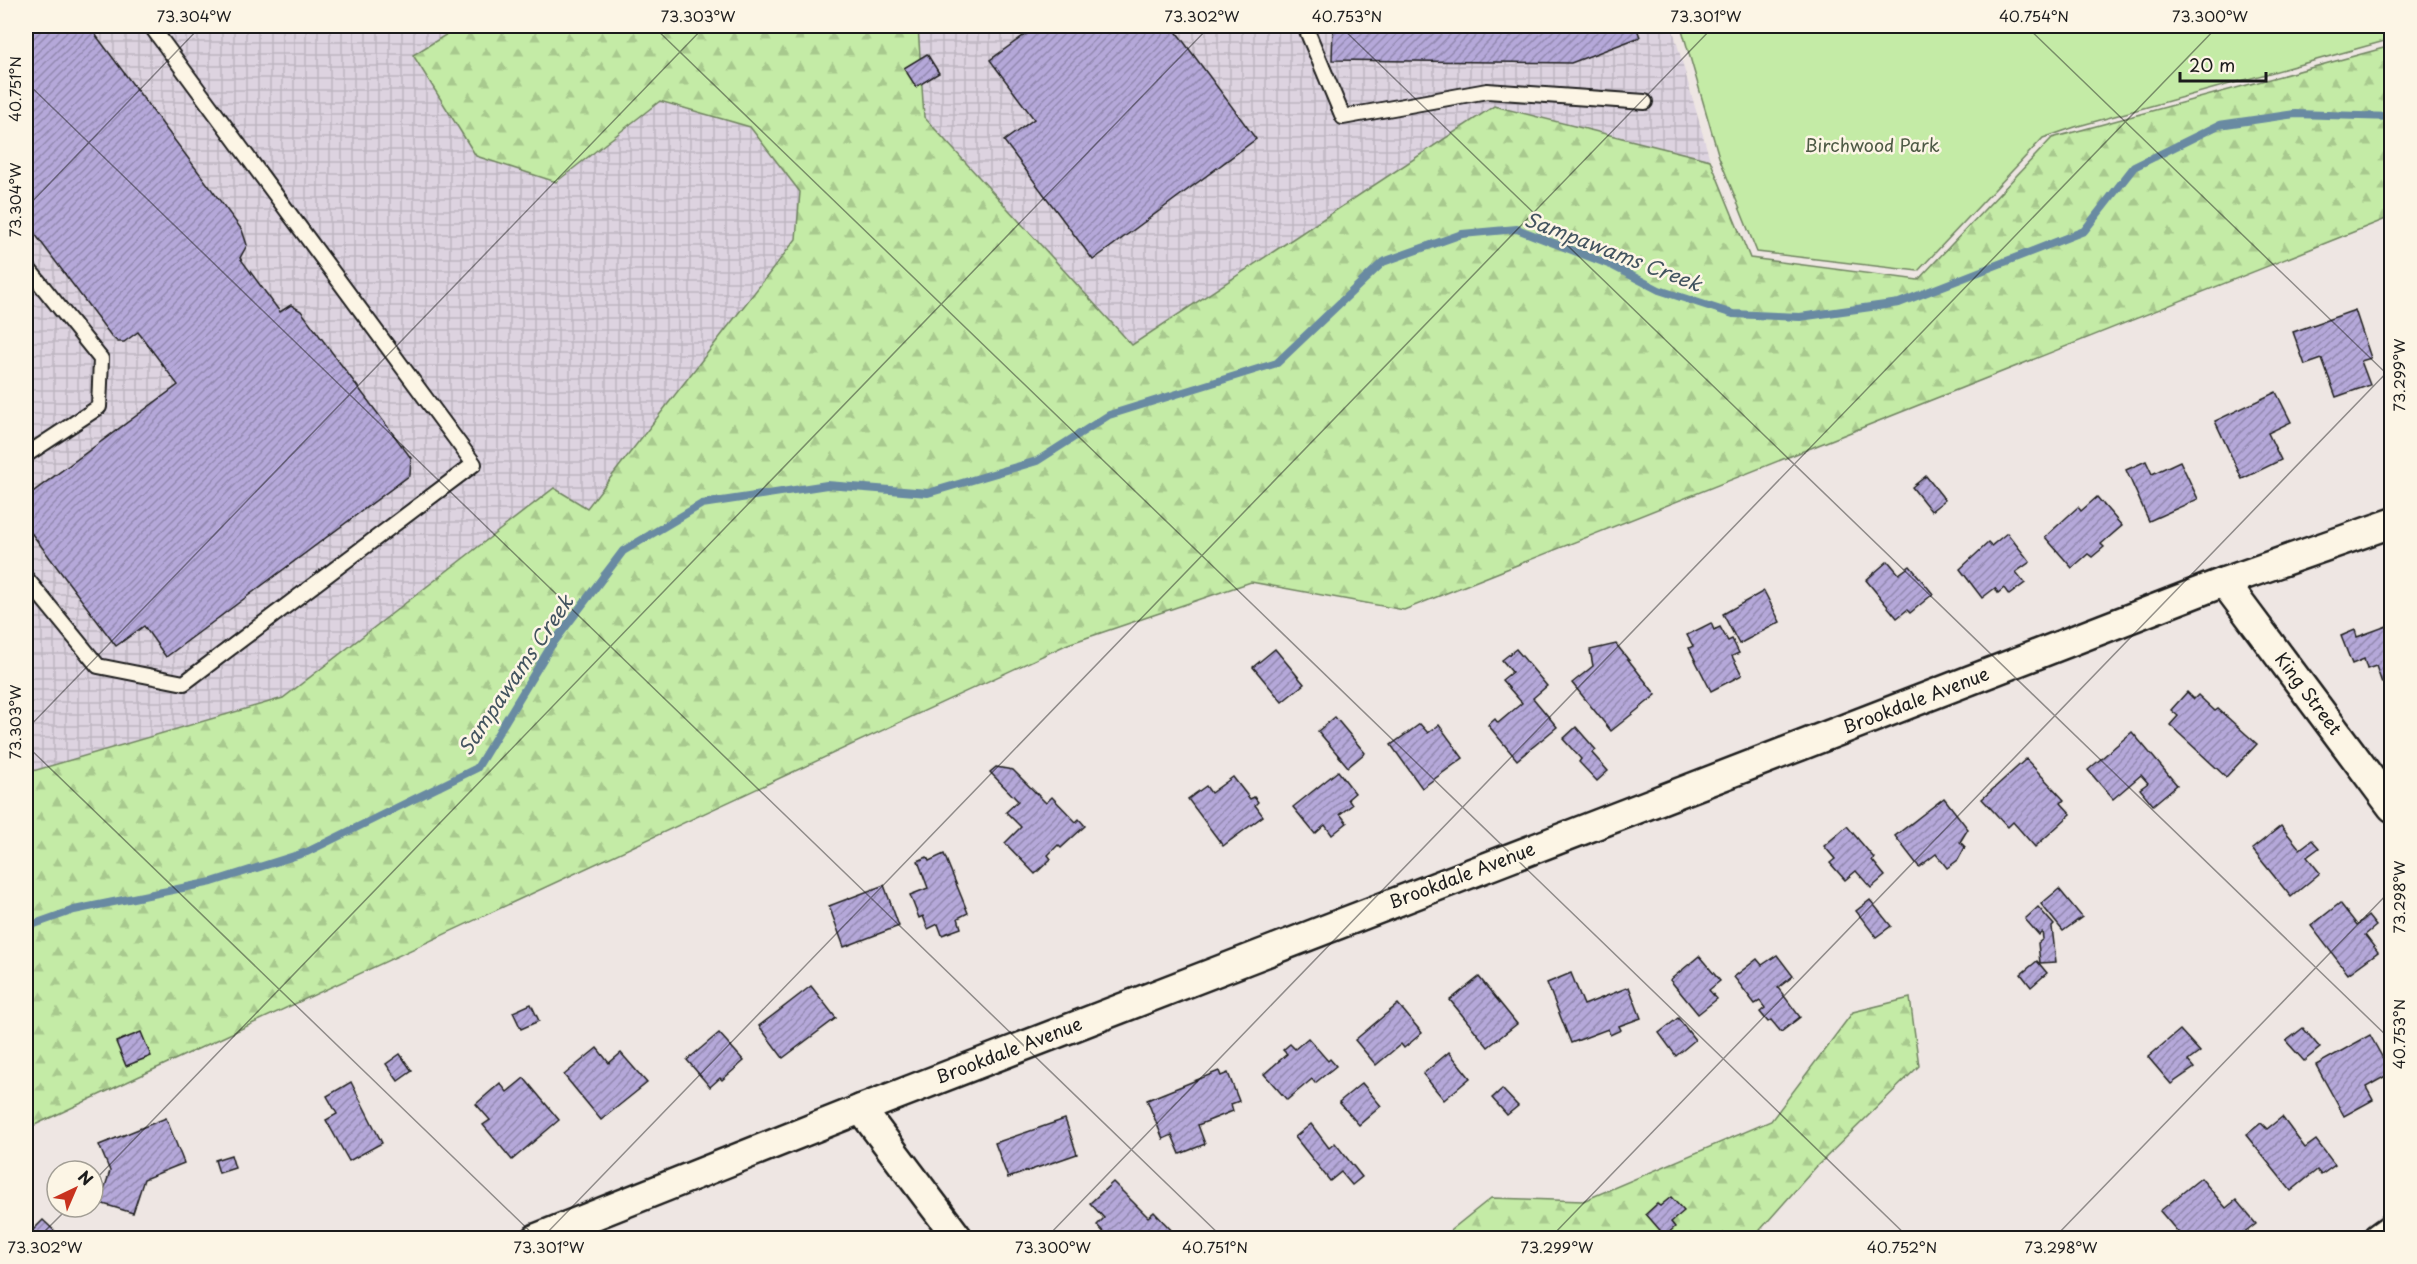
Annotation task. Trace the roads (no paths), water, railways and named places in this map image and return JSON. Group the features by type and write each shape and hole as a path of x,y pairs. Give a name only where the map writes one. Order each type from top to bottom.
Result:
{"street":[{"name":"Brookdale Avenue","path":"537,1239 861,1109 2224,582 2391,523"},
{"name":"King Street","path":"2224,582 2391,807"},
{"path":"861,1109 958,1239"},
{"path":"2378,1239 2391,1228"}],"lane":[{"path":"26,578 98,666 184,683 474,464 151,26"},
{"path":"1305,26 1343,117 1487,91 1645,102"},
{"path":"26,266 101,359 99,407 26,455"}],"waterway":[{"name":"Sampawams Creek","path":"26,927 74,910 212,882 307,852 477,768 551,646 623,551 702,504 827,485 928,493 1037,461 1109,415 1277,363 1383,262 1462,234 1517,229 1611,265 1659,290 1733,314 1800,317 1899,303 2084,231 2134,167 2219,125 2295,114 2392,117"}],"park label":[{"name":"Birchwood Park","path":"1872,146"}]}
